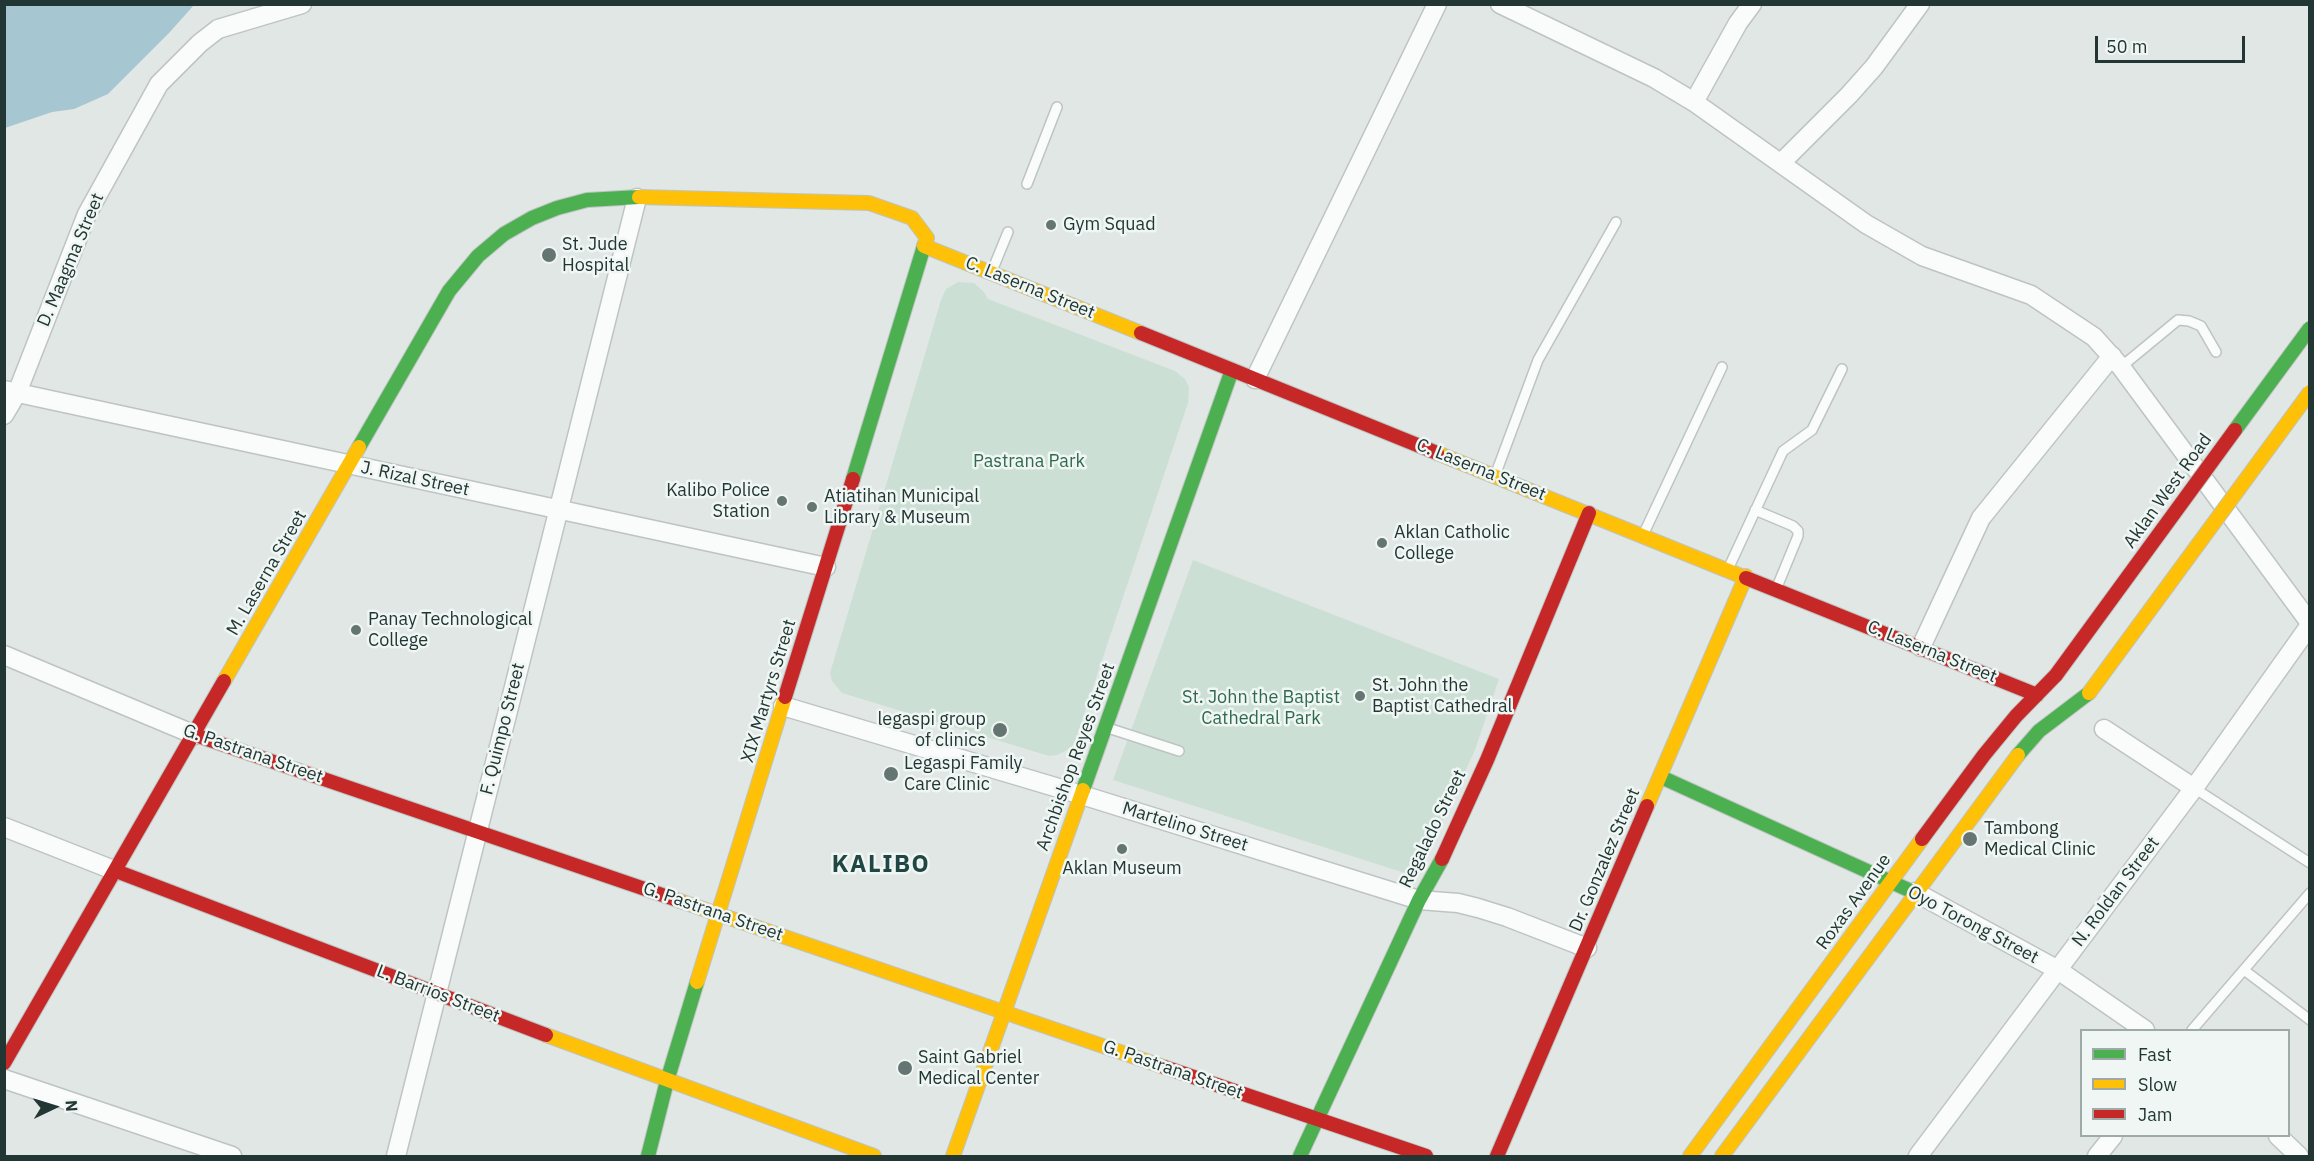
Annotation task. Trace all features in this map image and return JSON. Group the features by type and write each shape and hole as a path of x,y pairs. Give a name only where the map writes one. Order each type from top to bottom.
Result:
{"street":[{"name":"D. Maagma Street","path":"4,415 11,392 87,214 159,84 200,43 218,29 302,4"},
{"path":"1255,379 1437,4"},
{"path":"1500,4 1654,78 1694,102 1866,224 1922,256 2031,295 2094,337 2117,361 2310,624"},
{"path":"1694,102 1738,23 1752,4"},
{"path":"1781,163 1874,67 1920,4"},
{"name":"C. Laserna Street","path":"637,198 869,203 912,218 926,242 992,273 2037,695"},
{"name":"M. Laserna Street","path":"4,1063 449,291 478,256 504,234 544,212 587,200 637,198"},
{"name":"F. Quimpo Street","path":"396,1156 637,198"},
{"name":"XIX Martyrs Street","path":"648,1156 667,1081 926,242"},
{"name":"Aklan West Road","path":"2056,675 2310,328"},
{"path":"1921,647 1981,519 2117,361"},
{"name":"Archbishop Reyes Street","path":"953,1156 1232,370"},
{"name":"J. Rizal Street","path":"11,392 826,567"},
{"path":"1722,1156 2024,745 2089,693 2310,392"},
{"name":"Regalado Street","path":"1300,1156 1487,760 1589,513"},
{"name":"Dr. Gonzalez Street","path":"1497,1156 1746,576"},
{"name":"N. Roldan Street","path":"1918,1156 2194,788 2310,624"},
{"name":"G. Pastrana Street","path":"4,656 195,735 1426,1156"},
{"name":"Roxas Avenue","path":"1690,1156 2001,732 2056,675"},
{"name":"Martelino Street","path":"783,706 1082,795 1419,900 1458,903 1478,908 1587,948"},
{"path":"2104,729 2194,788"},
{"name":"Oyo Torong Street","path":"1660,777 1915,892 2058,970 2144,1029"},
{"name":"L. Barrios Street","path":"4,827 667,1081 874,1156"},
{"path":"4,1079 232,1156"},
{"path":"2097,1156 2112,1137"},
{"path":"2279,1137 2299,1156"}],"lane":[{"path":"1027,184 1057,107"},
{"path":"1495,475 1538,360 1616,222"},
{"path":"992,273 1008,232"},
{"path":"2117,361 2178,320 2189,321 2201,326 2216,352"},
{"path":"1644,535 1722,367"},
{"path":"1728,569 1783,452 1812,430 1842,369"},
{"path":"1755,510 1793,526 1798,531 1798,536 1776,588"},
{"path":"1106,728 1179,751"},
{"path":"2194,788 2310,863"},
{"path":"2193,1029 2310,893"},
{"path":"2244,970 2310,1020"}],"green space":[{"name":"Pastrana Park","path":"958,282 974,283 988,299 1175,371 1185,379 1189,387 1188,403 1075,741 1071,748 1057,755 1049,756 842,693 832,681 830,673 941,300 946,289"},
{"name":"St. John the Baptist Cathedral Park","path":"1193,560 1499,679 1475,750 1421,868 1408,874 1113,780"}],"water":[{"path":"4,5 194,5 108,94 74,109 52,112 5,128"}],"traffic: fast":[{"path":"359,447 449,291 478,256 504,234 532,218 557,208 587,200 639,197"},
{"path":"853,479 924,246"},
{"path":"2235,430 2310,328"},
{"path":"1083,790 1232,370"},
{"path":"2018,755 2039,731 2089,693"},
{"path":"1661,777 1911,891"},
{"path":"1300,1156 1419,900 1442,859"},
{"path":"648,1156 667,1081 697,982"}],"traffic: slow":[{"path":"639,197 869,203 912,218 927,238 924,246"},
{"path":"924,246 1141,333"},
{"path":"2089,693 2310,392"},
{"path":"224,681 359,447"},
{"path":"1437,453 1746,578"},
{"path":"1647,806 1746,576"},
{"path":"697,982 785,697"},
{"path":"1722,1156 2018,755"},
{"path":"953,1156 1083,790"},
{"path":"1690,1156 1922,839"},
{"path":"680,901 1164,1067"},
{"path":"546,1035 874,1156"}],"traffic: jam":[{"path":"1141,333 1437,453"},
{"path":"2056,675 2235,430"},
{"path":"785,697 853,479"},
{"path":"1442,859 1487,760 1589,513"},
{"path":"1746,578 2037,695"},
{"path":"1922,839 1984,755 2016,716 2056,675"},
{"path":"4,1063 224,681"},
{"path":"195,735 680,901"},
{"path":"1497,1156 1647,806"},
{"path":"116,871 546,1035"},
{"path":"1164,1067 1426,1156"}],"place":[{"name":"Gym Squad","path":"1051,225"},
{"name":"St. Jude Hospital","path":"549,255"},
{"name":"Kalibo Police Station","path":"782,501"},
{"name":"Atiatihan Municipal Library & Museum","path":"812,507"},
{"name":"Aklan Catholic College","path":"1382,543"},
{"name":"Panay Technological College","path":"356,630"},
{"name":"St. John the Baptist Cathedral","path":"1360,696"},
{"name":"legaspi group of clinics","path":"1000,730"},
{"name":"Legaspi Family Care Clinic","path":"891,774"},
{"name":"Tambong Medical Clinic","path":"1970,839"},
{"name":"Aklan Museum","path":"1122,849"},
{"name":"Saint Gabriel Medical Center","path":"905,1068"}],"district":[{"name":"KALIBO","path":"881,865"}]}
